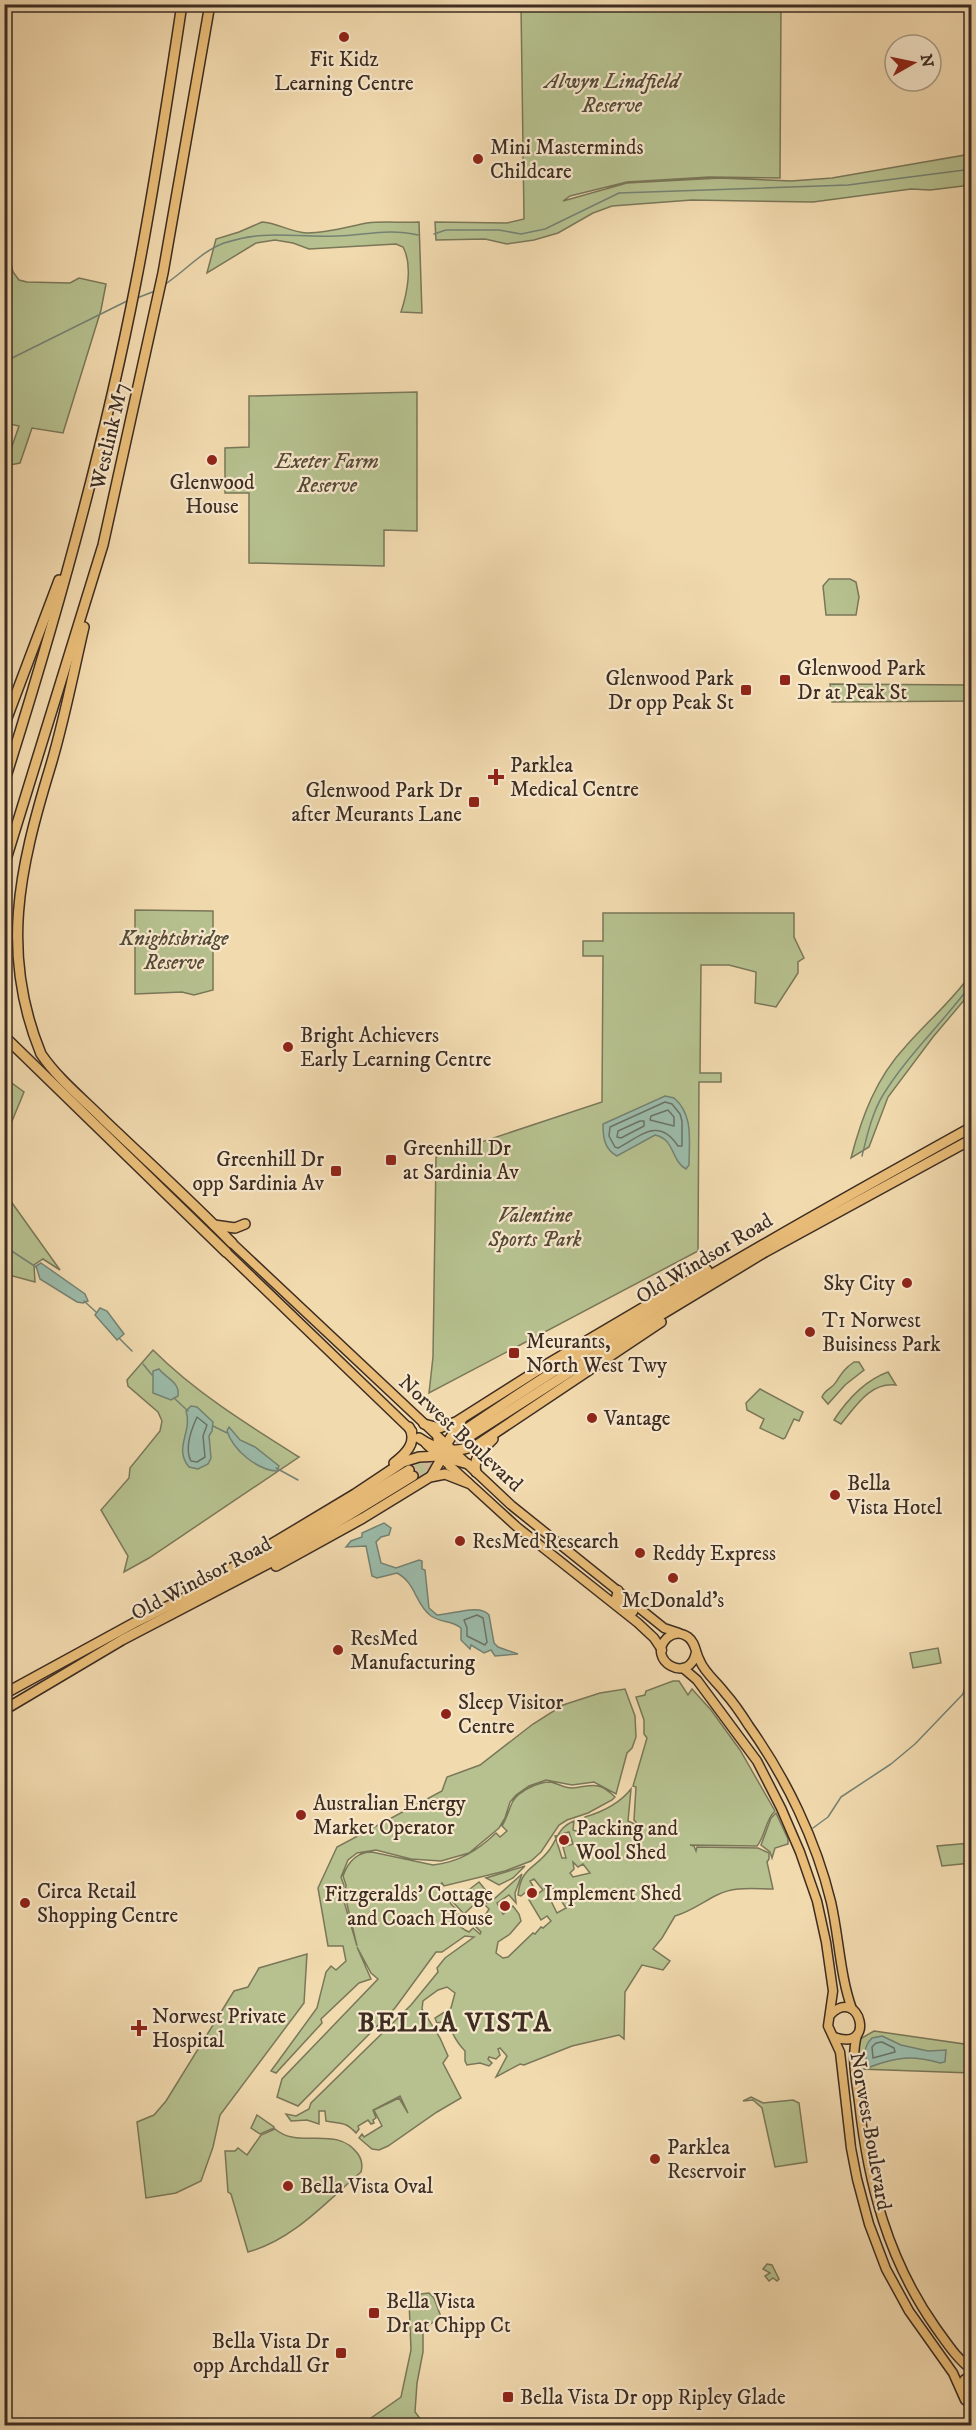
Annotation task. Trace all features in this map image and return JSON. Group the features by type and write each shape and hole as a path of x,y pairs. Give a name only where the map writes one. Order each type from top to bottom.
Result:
{"highway":[{"name":"Westlink M7","path":"4,783 58,606 127,326 182,4"},
{"name":"Westlink M7","path":"4,866 103,545 163,273 210,4"},
{"path":"4,726 57,585 88,488"},
{"path":"10,894 51,766 103,545"},
{"path":"16,1005 30,1037 55,1071 232,1243"},
{"path":"4,1036 226,1252"},
{"name":"Old Windsor Road","path":"465,1435 517,1394 972,1126"},
{"name":"Old Windsor Road","path":"743,1260 972,1139"},
{"path":"214,1225 236,1228 245,1224"},
{"path":"424,1424 436,1428 445,1427 465,1417 546,1365 704,1272 743,1260"},
{"path":"180,1600 356,1494 403,1462 477,1445 743,1260"},
{"path":"430,1477 439,1466 465,1417"},
{"path":"476,1472 475,1464 480,1453 511,1423"},
{"path":"356,1494 368,1481 397,1461 408,1450 413,1438 408,1427"},
{"path":"419,1438 445,1454 468,1464"},
{"path":"438,1438 445,1454"},
{"name":"Old Windsor Road","path":"4,1694 134,1623 244,1569 384,1486 411,1473 277,1559 113,1645 4,1710"},
{"path":"189,1606 294,1557 430,1477 445,1474 468,1483"}],"main road":[{"name":"Norwest Boulevard","path":"232,1243 438,1438"},
{"name":"Norwest Boulevard","path":"226,1252 419,1438"},
{"name":"Norwest Boulevard","path":"445,1454 468,1483 518,1527 638,1623 654,1638 662,1650"},
{"name":"Norwest Boulevard","path":"468,1464 511,1505 664,1628 680,1633"},
{"path":"618,1590 616,1598 636,1615 638,1623"},
{"path":"680,1633 689,1638 702,1665 732,1702 769,1756 804,1824 830,1899 852,2009 859,2017 861,2024 857,2035 847,2040 834,2037 828,2026 833,1991 826,1942 800,1852 770,1784 742,1738 697,1680 683,1668 670,1666 664,1659 662,1650 666,1640 680,1633"},
{"path":"683,1668 692,1663 696,1652"},
{"path":"831,2014 839,2008 852,2009"},
{"name":"Norwest Boulevard","path":"857,2035 854,2057 863,2139 880,2215 891,2247 912,2289 952,2350 972,2372"},
{"name":"Norwest Boulevard","path":"834,2037 839,2048 842,2066 856,2179 872,2232 886,2269 909,2312 961,2387 965,2400 972,2405"},
{"path":"961,2387 972,2372"}],"green space":[{"name":"Alwyn Lindfield Reserve","path":"521,5 781,5 780,178 709,177 627,182 570,196 563,201 627,183 720,178 791,181 832,178 971,154 971,185 930,190 911,189 813,202 692,200 612,206 593,213 558,233 534,240 507,244 485,239 436,240 435,222 507,223 524,219"},
{"path":"262,222 307,233 330,231 367,223 419,222 422,313 401,312 407,288 408,262 403,247 396,244 309,249 275,240 256,243 207,273 216,239"},
{"path":"5,241 13,272 19,280 70,283 79,278 106,284 101,310 63,433 32,428 20,463 10,465 5,460 19,426 5,423"},
{"name":"Exeter Farm Reserve","path":"417,392 417,531 384,530 384,566 249,563 249,493 225,493 225,448 249,447 249,396"},
{"path":"829,579 850,579 856,582 859,597 856,615 826,615 823,586"},
{"path":"830,684 971,685 971,701 832,702"},
{"name":"Knightsbridge Reserve","path":"135,910 213,911 213,990 194,995 182,992 135,994"},
{"name":"Valentine Sports Park","path":"603,913 794,913 794,937 804,958 798,962 798,973 776,1007 755,1003 756,972 729,965 701,965 700,1073 721,1073 721,1082 699,1082 698,1251 429,1393 433,1357 436,1157 602,1102 603,956 583,956 583,941 603,941"},
{"path":"971,974 971,992 933,1037 888,1097 869,1147 851,1158 871,1098 886,1071"},
{"path":"5,1078 24,1092 5,1138"},
{"path":"5,1193 60,1270 43,1259 34,1265 35,1282 5,1274"},
{"path":"153,1350 205,1394 299,1457 149,1558 124,1572 128,1556 101,1510 129,1478 130,1468 160,1431 162,1421 158,1412 128,1386 127,1380"},
{"path":"854,1362 859,1362 864,1370 845,1385 828,1404 822,1397 823,1394"},
{"path":"888,1372 896,1385 887,1385 871,1391 841,1424 834,1420 858,1392 872,1380"},
{"path":"760,1389 803,1412 799,1421 794,1419 783,1439 760,1428 764,1419 747,1410 746,1403"},
{"path":"415,1462 424,1462 429,1468 428,1473 418,1482 407,1466"},
{"path":"938,1648 941,1663 913,1668 910,1653"},
{"path":"679,1681 688,1695 692,1689 711,1710 740,1750 775,1811 769,1819 760,1842 757,1846 690,1845 694,1846 696,1851 697,1847 758,1848 769,1853 767,1862 773,1889 730,1890 675,1916 653,1949 670,1961 663,1970 642,1965 625,1992 624,2039 619,2035 572,2046 524,2065 520,2064 496,2077 507,2056 500,2048 498,2049 500,2055 496,2059 489,2057 492,2063 489,2066 480,2063 467,2065 465,2051 448,2021 437,2023 435,2018 451,2008 455,1993 447,1987 438,1990 423,2001 422,2009 448,2056 443,2063 461,2098 379,2150 372,2149 359,2138 362,2134 364,2137 382,2126 374,2110 399,2098 408,2113 400,2096 373,2110 376,2118 373,2120 374,2123 371,2124 368,2120 358,2126 356,2133 346,2125 326,2121 325,2111 319,2111 319,2124 307,2120 291,2121 286,2114 296,2116 309,2109 311,2103 411,2005 438,1972 437,1968 445,1958 474,1937 465,1936 442,1952 436,1952 395,2008 298,2106 277,2097 282,2079 378,1979 371,1973 357,1947 371,1979 359,1983 321,2019 322,2023 276,2073 271,2071 317,2008 326,1972 331,1966 336,1970 346,1961 343,1946 328,1946 318,1888 337,1847 442,1791 447,1777 480,1765 533,1724 563,1705 600,1693 625,1689 635,1716 636,1737 632,1748 627,1753 616,1794 594,1782 572,1785 546,1780 529,1786 510,1802 499,1828 469,1853 496,1833 500,1837 507,1831 502,1826 513,1801 529,1788 550,1782 569,1788 595,1785 604,1788 615,1797 588,1813 559,1825 541,1852 531,1861 505,1871 444,1886 442,1883 436,1889 447,1896 457,1910 455,1918 459,1914 463,1918 459,1923 455,1920 459,1925 469,1932 473,1928 480,1934 481,1932 473,1924 489,1909 484,1904 494,1899 522,1874 515,1893 516,1903 509,1895 497,1903 503,1914 513,1906 521,1921 510,1934 498,1942 496,1953 503,1958 508,1957 533,1933 535,1934 551,1921 547,1916 541,1920 529,1900 543,1890 534,1879 530,1881 533,1886 521,1896 518,1895 522,1878 545,1856 556,1839 562,1858 566,1858 563,1847 573,1844 569,1832 558,1835 562,1829 574,1821 573,1830 579,1832 586,1828 585,1817 622,1799 631,1789 628,1821 639,1826 634,1820 636,1787 633,1786 647,1738 644,1734 644,1720 636,1697 645,1695 646,1691","holes":["376,1850 411,1859 441,1861 469,1853 433,1865 366,1852 350,1862 343,1876 346,1885 345,1896 357,1946 343,1898 344,1885 341,1877 348,1860 357,1853","573,1862 578,1867 583,1864 590,1873 573,1877 570,1873 574,1869","551,1885 566,1908 557,1913 544,1887"]},
{"path":"776,1813 788,1839 788,1844 775,1848 772,1858 770,1852 761,1845 771,1818"},
{"path":"971,1843 971,1863 942,1866 937,1846"},
{"path":"525,1866 513,1878 499,1885 486,1878"},
{"path":"479,1882 492,1898 484,1902 480,1899 464,1914 453,1902"},
{"path":"307,1954 304,2003 220,2115 213,2147 201,2181 176,2193 146,2198 137,2122 154,2115 166,2101 234,1991 248,1987 259,1968"},
{"path":"874,2031 971,2045 971,2073 859,2069 857,2057 860,2039"},
{"path":"751,2097 763,2103 793,2100 799,2103 807,2162 775,2167 762,2108 753,2100 743,2101"},
{"path":"257,2115 274,2128 260,2134 251,2128"},
{"name":"Bella Vista Oval","path":"275,2129 295,2138 339,2140 349,2145 358,2154 362,2169 308,2219 280,2239 248,2252 231,2194 228,2192 225,2151 235,2151 238,2148 247,2155 261,2135"},
{"path":"767,2264 772,2265 779,2279 777,2281 773,2278 769,2281 765,2276 770,2273 763,2269"},
{"path":"429,2293 434,2298 441,2317 423,2329 423,2352 417,2383 415,2412 425,2425 361,2425 401,2397 411,2350 409,2300"}],"water":[{"path":"665,1096 674,1098 688,1120 689,1165 686,1169 678,1161 670,1145 655,1135 617,1156 609,1150 603,1134 603,1124"},
{"path":"41,1263 85,1294 88,1301 77,1302 40,1279 36,1266"},
{"path":"100,1308 107,1311 124,1334 117,1340 95,1315"},
{"path":"159,1369 177,1387 178,1396 171,1400 153,1393 153,1371"},
{"path":"191,1406 197,1407 213,1422 209,1436 211,1458 208,1464 198,1469 189,1467 183,1453 187,1426 186,1411"},
{"path":"229,1427 240,1440 255,1447 279,1466 277,1471 254,1463 240,1452 230,1438 227,1431"},
{"path":"384,1523 391,1528 389,1535 381,1537 376,1542 381,1563 396,1568 422,1561 429,1608 437,1615 472,1610 485,1612 489,1615 494,1643 498,1647 518,1654 495,1656 491,1650 484,1653 471,1645 470,1649 461,1640 461,1628 431,1616 403,1577 397,1573 377,1578 372,1576 366,1546 346,1547 351,1541 362,1537 362,1533"},
{"path":"882,2036 901,2045 928,2051 946,2050 945,2062 904,2058 870,2067 865,2055 866,2048 872,2038"}],"waterway":[{"path":"434,234 446,230 499,230 521,234 545,229 619,193 848,185 972,169"},
{"path":"164,285 208,251 224,243 253,236 337,236 387,232 418,235"},
{"path":"137,298 155,291"},
{"path":"4,362 127,301"},
{"path":"862,1156 873,1117 883,1095 972,983"},
{"path":"4,1246 36,1267"},
{"path":"84,1301 96,1312"},
{"path":"119,1338 132,1351"},
{"path":"143,1364 152,1375"},
{"path":"174,1398 188,1411"},
{"path":"213,1426 227,1433"},
{"path":"276,1468 298,1480"},
{"path":"813,1828 828,1817 841,1797 891,1764 915,1744 963,1694 972,1661"}],"tunnel":[{"path":"413,1476 467,1438"},
{"path":"409,1470 429,1456"}],"place":[{"name":"Fit Kidz Learning Centre","path":"344,37"},
{"name":"Mini Masterminds Childcare","path":"478,159"},
{"name":"Glenwood House","path":"212,460"},
{"name":"Glenwood Park Dr at Peak St","path":"785,680"},
{"name":"Glenwood Park Dr opp Peak St","path":"746,690"},
{"name":"Parklea Medical Centre","path":"496,777"},
{"name":"Glenwood Park Dr after Meurants Lane","path":"474,802"},
{"name":"Bright Achievers Early Learning Centre","path":"288,1047"},
{"name":"Greenhill Dr at Sardinia Av","path":"391,1160"},
{"name":"Greenhill Dr opp Sardinia Av","path":"336,1171"},
{"name":"Sky City","path":"907,1283"},
{"name":"T1 Norwest Buisiness Park","path":"810,1332"},
{"name":"Meurants, North West Twy","path":"514,1353"},
{"name":"Vantage","path":"592,1418"},
{"name":"Bella Vista Hotel","path":"835,1495"},
{"name":"ResMed Research","path":"460,1541"},
{"name":"Reddy Express","path":"640,1553"},
{"name":"McDonald's","path":"673,1578"},
{"name":"ResMed Manufacturing","path":"338,1650"},
{"name":"Sleep Visitor Centre","path":"446,1714"},
{"name":"Australian Energy Market Operator","path":"301,1815"},
{"name":"Packing and Wool Shed","path":"564,1840"},
{"name":"Implement Shed","path":"532,1893"},
{"name":"Circa Retail Shopping Centre","path":"25,1903"},
{"name":"Fitzgeralds' Cottage and Coach House","path":"505,1906"},
{"name":"Norwest Private Hospital","path":"139,2028"},
{"name":"Parklea Reservoir","path":"655,2159"},
{"name":"Bella Vista Oval","path":"288,2186"},
{"name":"Bella Vista Dr at Chipp Ct","path":"374,2313"},
{"name":"Bella Vista Dr opp Archdall Gr","path":"341,2353"},
{"name":"Bella Vista Dr opp Ripley Glade","path":"508,2397"}],"district":[{"name":"BELLA VISTA","path":"455,2022"}]}
